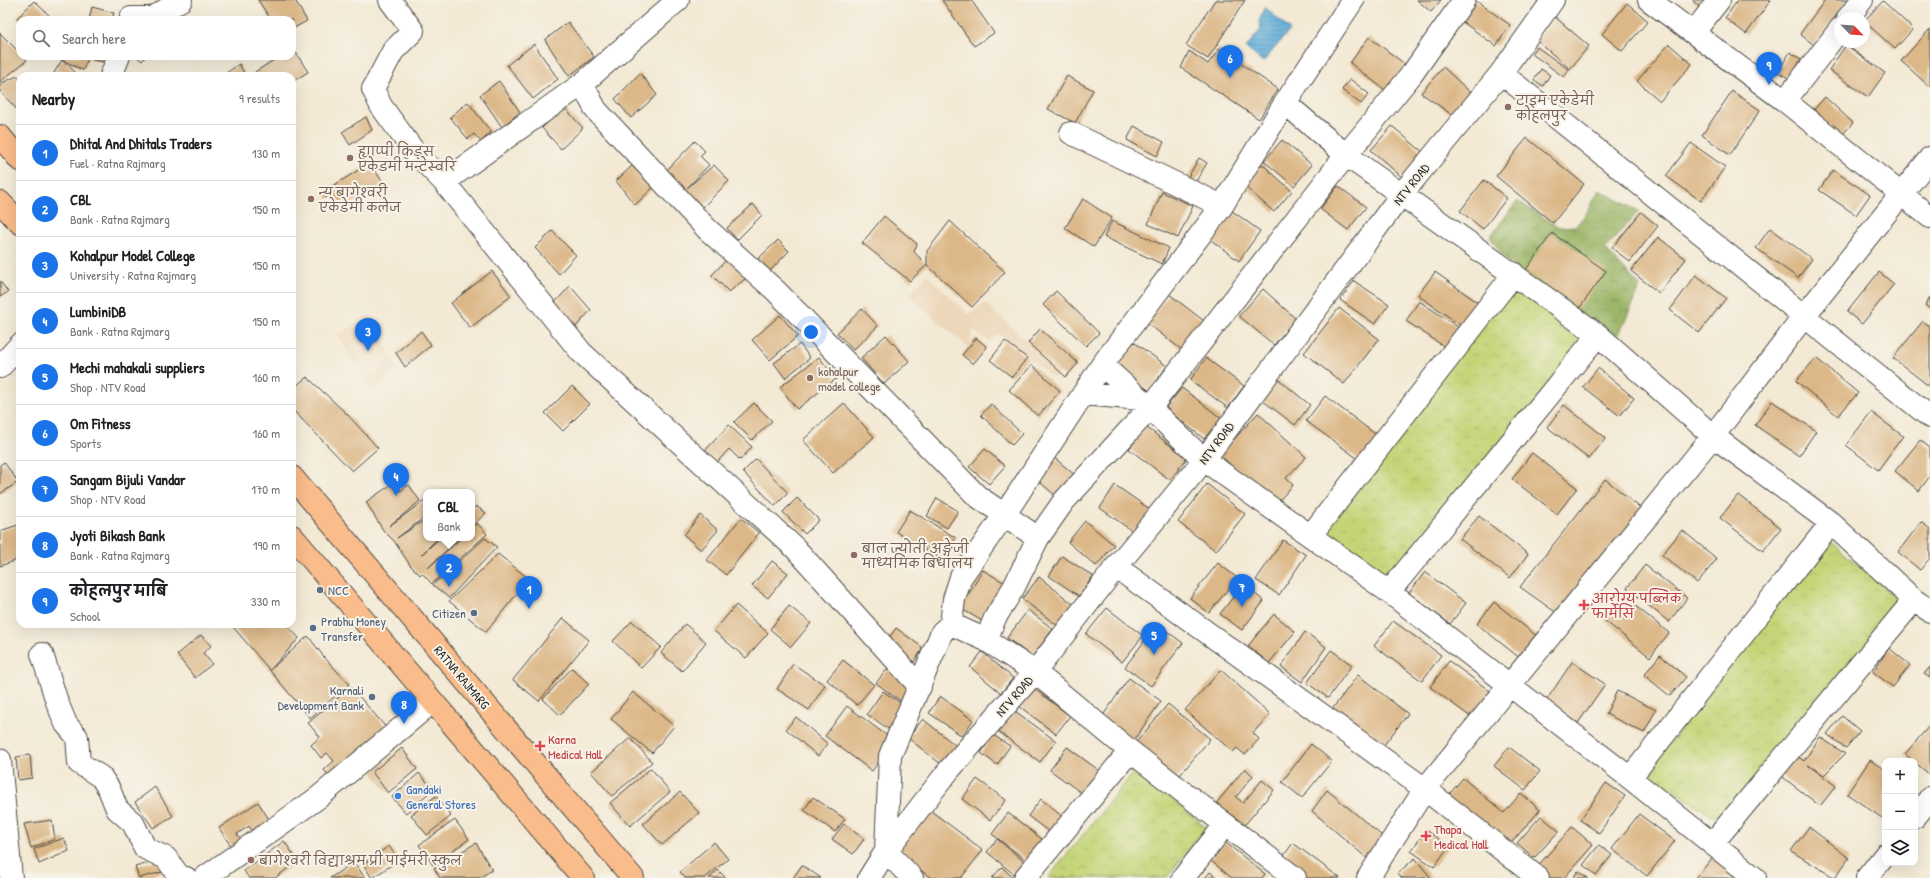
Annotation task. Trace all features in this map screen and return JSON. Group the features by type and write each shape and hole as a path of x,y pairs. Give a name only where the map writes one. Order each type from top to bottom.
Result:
{"highway":[{"path":"0,136 16,155"},
{"path":"0,202 16,219"},
{"name":"RATNA RAJMARG","path":"296,482 633,878"},
{"path":"296,541 583,878"}],"street":[{"path":"157,16 181,0"},
{"path":"390,0 414,31 393,51 373,89 381,106 413,150 444,182 582,352 795,548 920,687"},
{"path":"444,182 582,84 678,0"},
{"path":"912,878 886,851 890,756 942,632 951,624 954,599 961,577 1005,514 1102,365 1222,206 1285,103 1353,0"},
{"path":"986,640 995,618 1014,588 1038,538 1064,501 1145,404 1412,74 1464,0"},
{"name":"NTV ROAD","path":"869,878 886,851 949,770 1035,672 1116,567 1204,460 1401,195 1501,73 1553,0"},
{"path":"1649,0 1785,101 1930,216"},
{"path":"1694,32 1719,0"},
{"path":"1853,12 1862,0"},
{"path":"131,13 145,16"},
{"path":"1785,101 1834,37"},
{"path":"113,72 117,60"},
{"path":"1501,73 1805,315 1930,417"},
{"path":"582,84 596,110 707,229 776,291 977,496 1038,538"},
{"path":"1285,103 1346,154 1401,195 1513,273 1598,335 1713,436 1831,523 1922,605 1712,844"},
{"path":"1072,133 1222,206"},
{"path":"1368,878 1425,789 1713,436 1805,315 1930,158"},
{"path":"1311,535 1510,279 1513,273"},
{"path":"1389,592 1598,335"},
{"path":"0,367 16,349"},
{"path":"1102,365 1204,460 1389,592 1630,778 1755,878"},
{"path":"1083,394 1145,404"},
{"path":"1630,778 1831,523"},
{"path":"1116,567 1425,789 1538,878"},
{"path":"951,624 986,640 1035,672 1130,751 1295,878"},
{"path":"42,654 66,724 77,738 79,763 101,777 109,789 117,809 133,823 145,848 166,858 179,876 186,878"},
{"path":"204,878 319,797 432,702"},
{"path":"1024,878 1130,751"},
{"path":"0,760 11,878"},
{"path":"1918,813 1930,798"},
{"path":"1183,878 1225,825"},
{"path":"1867,878 1882,859"}],"shaded area":[{"path":"926,274 968,314 985,303 1061,372 1053,378 998,334 989,342 973,330 969,348 909,296"},
{"path":"371,316 397,367 371,391 338,335"}],"green space":[{"path":"1599,190 1639,211 1605,249 1640,286 1619,335 1585,321 1507,261 1490,237 1517,201 1558,227 1576,226 1588,211"},
{"path":"1510,279 1592,338 1388,587 1317,536"},
{"path":"1828,540 1900,601 1720,820 1646,774"},
{"path":"1137,768 1206,828 1166,878 1048,878"}],"water":[{"path":"1265,7 1290,30 1263,62 1246,48 1261,29 1259,21"}],"building":[{"path":"258,0 295,0 307,21 296,27 296,16 268,16"},
{"path":"942,0 971,0 994,33 974,46"},
{"path":"1215,0 1245,0 1208,59 1186,45"},
{"path":"1417,0 1441,0 1431,12"},
{"path":"1475,0 1510,25 1496,46 1460,20"},
{"path":"1692,0 1714,0 1704,11"},
{"path":"1738,0 1771,0 1746,34 1725,18"},
{"path":"1825,0 1848,0 1839,12 1834,12 1834,19 1814,45 1800,34"},
{"path":"34,1 50,16 19,16"},
{"path":"1883,1 1913,29 1895,49 1870,26 1870,15"},
{"path":"1627,3 1648,21 1622,51 1602,34"},
{"path":"92,7 114,13 113,16 90,16"},
{"path":"1555,17 1589,46 1570,69 1536,40"},
{"path":"568,22 594,57 569,76 545,40"},
{"path":"1930,29 1930,87 1901,61"},
{"path":"0,33 16,49 16,60 27,60 0,82"},
{"path":"1369,37 1410,68 1390,94 1350,63"},
{"path":"534,44 558,79 533,99 507,65"},
{"path":"1669,44 1692,64 1660,101 1637,81"},
{"path":"1537,47 1569,70 1564,77 1532,54"},
{"path":"1844,48 1850,48 1885,73 1868,97 1829,70"},
{"path":"1219,49 1278,89 1259,119 1181,68 1189,51 1208,64"},
{"path":"1790,52 1801,59 1790,79 1778,72"},
{"path":"296,53 308,72 296,80 296,72 255,72 274,60 296,60"},
{"path":"62,60 87,60 83,70"},
{"path":"62,60 75,72 55,72"},
{"path":"92,60 111,60 111,63"},
{"path":"239,64 244,72 228,72"},
{"path":"1443,67 1471,93 1455,117 1421,93"},
{"path":"1541,69 1550,75 1543,86 1534,80"},
{"path":"640,73 657,95 631,118 615,99"},
{"path":"16,76 16,109 0,91 0,84"},
{"path":"1067,76 1093,90 1075,123 1048,109"},
{"path":"1350,79 1369,94 1361,104 1342,90"},
{"path":"499,81 520,112 502,127 480,95"},
{"path":"1732,91 1760,110 1730,155 1702,135"},
{"path":"1825,97 1853,123 1841,136 1813,111"},
{"path":"468,102 491,132 481,142 474,134 468,139 450,117"},
{"path":"564,107 583,128 561,149 542,128"},
{"path":"366,117 372,130 350,145 342,132"},
{"path":"1134,126 1164,142 1157,156 1127,140"},
{"path":"1392,126 1425,154 1404,179 1371,150"},
{"path":"1527,138 1584,184 1553,223 1496,176"},
{"path":"1282,140 1312,165 1294,186 1264,161"},
{"path":"695,141 705,151 700,156 709,165 687,188 714,165 729,181 702,208 665,172"},
{"path":"1691,143 1725,167 1701,201 1666,176"},
{"path":"1199,158 1207,163 1192,188 1184,184"},
{"path":"637,161 657,184 635,205 616,181"},
{"path":"370,163 384,184 337,212 323,192"},
{"path":"1262,164 1292,191 1274,212 1244,186"},
{"path":"1833,170 1870,195 1856,215 1819,190"},
{"path":"1484,180 1507,198 1483,229 1460,211"},
{"path":"1338,186 1366,207 1348,230 1320,209"},
{"path":"1162,192 1193,206 1178,238 1148,224"},
{"path":"1083,199 1112,218 1094,247 1065,228"},
{"path":"753,204 762,215 737,240 727,228"},
{"path":"1228,208 1260,231 1239,261 1207,237"},
{"path":"1641,212 1658,226 1630,262 1612,248"},
{"path":"884,216 917,244 914,252 927,265 910,281 862,243"},
{"path":"950,221 1005,272 972,307 927,265 927,251"},
{"path":"1112,221 1169,248 1162,264 1104,237"},
{"path":"1770,228 1812,259 1798,278 1756,248"},
{"path":"552,231 576,255 559,274 535,248"},
{"path":"1552,233 1606,271 1579,309 1525,271"},
{"path":"1658,237 1686,259 1659,293 1631,271"},
{"path":"778,240 789,251 769,272 758,259"},
{"path":"729,257 746,278 729,292 712,275"},
{"path":"492,271 511,296 470,328 451,303"},
{"path":"1435,272 1480,304 1463,327 1418,295"},
{"path":"1879,272 1894,284 1862,324 1847,312"},
{"path":"1696,275 1726,298 1699,333 1670,310"},
{"path":"0,281 8,292 0,297"},
{"path":"1354,281 1389,304 1375,324 1340,300"},
{"path":"570,286 591,310 572,331 549,309"},
{"path":"1263,289 1296,319 1274,345 1239,316"},
{"path":"1056,291 1099,333 1086,346 1043,305"},
{"path":"1169,294 1208,324 1186,353 1147,323"},
{"path":"1930,297 1930,309 1925,305"},
{"path":"1419,301 1458,327 1445,347 1406,321"},
{"path":"1339,308 1379,339 1344,384 1304,353"},
{"path":"862,309 878,326 853,350 837,333"},
{"path":"780,315 798,336 770,360 752,340"},
{"path":"1923,321 1930,327 1930,387 1893,358"},
{"path":"1040,329 1078,363 1066,377 1028,343"},
{"path":"421,331 431,345 405,367 396,353"},
{"path":"886,335 909,361 884,384 861,358"},
{"path":"976,338 987,347 973,364 962,355"},
{"path":"1131,340 1167,366 1150,391 1114,365"},
{"path":"1005,341 1027,358 1012,377 990,360"},
{"path":"800,344 810,358 785,378 774,363"},
{"path":"819,357 836,379 797,409 780,387"},
{"path":"1206,358 1244,386 1228,408 1190,380"},
{"path":"1816,358 1858,393 1838,416 1796,381"},
{"path":"1032,365 1060,391 1038,416 1009,390"},
{"path":"1598,368 1634,398 1620,416 1583,387"},
{"path":"1271,373 1310,405 1295,425 1254,394"},
{"path":"307,377 347,414 378,448 352,471 296,413 296,386"},
{"path":"572,386 590,404 563,431 545,413"},
{"path":"1182,388 1221,418 1204,439 1165,408"},
{"path":"1325,396 1379,437 1361,461 1306,421"},
{"path":"1772,401 1816,431 1799,456 1755,425"},
{"path":"754,403 772,421 752,440 734,422"},
{"path":"844,403 874,437 833,473 803,440"},
{"path":"991,404 1022,434 1012,445 981,415"},
{"path":"1564,405 1606,438 1589,459 1547,427"},
{"path":"1871,412 1903,436 1878,470 1846,445"},
{"path":"1258,413 1306,457 1286,478 1293,485 1275,505 1220,455"},
{"path":"729,425 752,447 740,460 729,449 711,469 699,457"},
{"path":"1146,427 1187,458 1170,480 1129,449"},
{"path":"1920,440 1930,448 1930,476 1919,491 1895,471"},
{"path":"985,449 1005,466 989,484 969,467"},
{"path":"1532,453 1577,488 1557,514 1512,479"},
{"path":"1051,455 1076,476 1057,497 1033,476"},
{"path":"756,459 788,493 775,506 743,472"},
{"path":"4,462 16,479 16,483 0,494 0,465"},
{"path":"1605,479 1644,511 1561,616 1520,587"},
{"path":"395,482 400,491 409,485 420,501 389,526 423,502 423,518 397,538 423,521 423,541 435,541 421,555 437,541 456,541 428,568 458,541 475,541 475,525 477,523 487,534 432,584 422,573 420,575 410,565 394,541 383,530 366,502"},
{"path":"1207,484 1245,514 1216,551 1178,522"},
{"path":"1115,485 1151,510 1135,533 1100,508"},
{"path":"1738,495 1781,528 1763,551 1720,518"},
{"path":"797,498 819,520 805,534 783,512"},
{"path":"937,498 958,511 947,528 927,516"},
{"path":"476,506 486,513 475,523"},
{"path":"910,510 956,538 942,560 896,532"},
{"path":"700,515 718,530 701,550 684,535"},
{"path":"1479,516 1528,554 1510,578 1460,539"},
{"path":"741,518 759,533 726,575 707,560"},
{"path":"1085,521 1114,545 1096,566 1068,542"},
{"path":"1921,522 1930,529 1930,558 1920,570 1898,552"},
{"path":"16,526 16,560 0,566 0,531"},
{"path":"1682,530 1717,559 1697,583 1662,555"},
{"path":"485,538 497,547 449,598 433,585"},
{"path":"1283,540 1306,555 1279,595 1256,580"},
{"path":"498,554 529,579 486,632 449,601"},
{"path":"1062,556 1093,576 1079,596 1049,576"},
{"path":"772,561 788,573 768,598 752,586"},
{"path":"1218,563 1237,578 1209,613 1190,598"},
{"path":"1645,565 1687,598 1669,622 1627,588"},
{"path":"983,570 1005,583 982,621 960,608"},
{"path":"1425,572 1466,603 1450,624 1409,593"},
{"path":"1039,577 1073,604 1057,625 1022,599"},
{"path":"1243,584 1264,601 1242,630 1220,614"},
{"path":"1623,596 1669,633 1650,657 1604,620"},
{"path":"1494,602 1538,637 1521,659 1477,624"},
{"path":"736,605 768,633 746,658 714,631"},
{"path":"789,606 811,623 791,647 770,629"},
{"path":"1107,608 1143,636 1122,662 1086,634"},
{"path":"1028,610 1053,629 1032,657 1007,638"},
{"path":"1274,614 1295,632 1269,663 1248,646"},
{"path":"563,618 589,640 539,701 513,680"},
{"path":"632,621 661,647 641,668 613,641"},
{"path":"1393,621 1441,655 1422,681 1374,646"},
{"path":"685,624 706,642 682,671 661,653"},
{"path":"1157,624 1183,643 1151,686 1125,667"},
{"path":"234,628 290,628 299,638 270,670 308,636 324,657 349,684 310,718"},
{"path":"896,628 923,648 914,662 886,642"},
{"path":"1305,632 1326,647 1302,682 1281,667"},
{"path":"201,635 211,646 203,653 212,664 195,678 177,655"},
{"path":"1889,648 1910,665 1893,687 1873,672"},
{"path":"1331,650 1352,665 1328,698 1307,683"},
{"path":"982,652 1013,678 1001,693 970,667"},
{"path":"1660,655 1686,677 1670,696 1644,675"},
{"path":"843,660 874,685 857,705 827,680"},
{"path":"1449,661 1494,694 1475,720 1430,687"},
{"path":"1572,662 1605,684 1578,723 1546,701"},
{"path":"793,664 825,685 809,710 777,689"},
{"path":"1930,667 1930,678 1924,674"},
{"path":"572,668 589,684 560,715 543,699"},
{"path":"887,669 916,691 906,705 876,683"},
{"path":"1221,670 1270,714 1253,733 1259,739 1245,755 1237,748 1233,752 1185,710"},
{"path":"1358,675 1408,714 1380,750 1330,712"},
{"path":"1129,678 1161,701 1134,740 1102,717"},
{"path":"1029,685 1070,716 1056,734 1015,703"},
{"path":"351,687 390,732 333,780 324,770 334,761 327,753 321,758 311,745 320,737 308,723"},
{"path":"883,691 906,707 890,730 867,714"},
{"path":"1617,691 1656,710 1644,733 1606,714"},
{"path":"633,692 674,726 652,753 611,719"},
{"path":"940,696 973,720 962,736 929,713"},
{"path":"1168,704 1210,739 1176,780 1134,745"},
{"path":"847,706 894,741 872,771 825,736"},
{"path":"1015,711 1056,741 1040,762 999,732"},
{"path":"1842,716 1860,731 1846,748 1827,734"},
{"path":"796,717 828,744 818,756 786,729"},
{"path":"923,719 961,750 946,768 908,738"},
{"path":"1930,725 1930,775 1918,765 1918,758 1910,758 1905,754"},
{"path":"993,735 1010,746 997,765 981,753"},
{"path":"1820,737 1845,754 1824,775 1808,765 1836,786 1820,806 1779,774 1794,754 1804,761"},
{"path":"630,738 652,762 612,796 591,772"},
{"path":"1311,744 1332,761 1302,798 1282,782"},
{"path":"1067,747 1104,774 1087,797 1050,770"},
{"path":"1509,747 1540,771 1525,790 1494,766"},
{"path":"402,748 417,769 388,793 372,772"},
{"path":"30,755 32,778 18,780 16,757"},
{"path":"1870,760 1882,768 1882,818 1847,794"},
{"path":"651,768 670,792 630,826 610,803"},
{"path":"1245,768 1253,776 1236,797 1243,803 1262,780 1274,790 1242,828 1215,805"},
{"path":"419,773 433,789 406,813 392,797"},
{"path":"1463,778 1504,813 1521,793 1540,810 1505,850 1445,799"},
{"path":"977,779 1006,800 990,820 962,799"},
{"path":"1606,783 1625,796 1599,833 1580,820"},
{"path":"155,787 173,816 153,828 135,802"},
{"path":"1327,790 1387,840 1370,861 1312,811"},
{"path":"680,792 699,813 662,845 643,824"},
{"path":"436,796 451,816 427,835 411,815"},
{"path":"813,797 845,819 835,832 804,810"},
{"path":"1041,799 1065,819 1053,835 1028,816"},
{"path":"258,802 272,824 255,836 249,826 237,834 244,844 234,851 219,828"},
{"path":"927,808 983,850 961,878 931,878 895,851"},
{"path":"1008,813 1047,843 1031,864 992,834"},
{"path":"1639,814 1675,841 1647,876 1612,849"},
{"path":"1541,816 1559,831 1534,858 1517,843"},
{"path":"52,820 55,839 31,848 24,824"},
{"path":"455,820 469,839 433,865 419,845"},
{"path":"844,824 864,839 853,854 832,839"},
{"path":"1572,827 1593,845 1564,878 1549,878 1537,867"},
{"path":"1809,827 1849,858 1835,878 1791,851"},
{"path":"1426,830 1449,846 1434,867 1411,851"},
{"path":"64,838 69,851 39,864 34,849"},
{"path":"997,839 1026,863 1016,876 987,852"},
{"path":"284,841 298,861 275,878 249,878 244,871"},
{"path":"714,842 728,859 705,878 685,878 680,872"},
{"path":"1225,842 1265,874 1262,878 1232,878 1210,860"},
{"path":"476,843 492,870 479,878 440,878 434,868"},
{"path":"1293,843 1340,878 1303,878 1280,861"},
{"path":"1599,845 1612,855 1596,875 1583,865"},
{"path":"389,846 399,860 372,878 363,864"},
{"path":"1713,857 1735,873 1731,878 1696,878"},
{"path":"1415,858 1431,878 1402,878 1398,873"},
{"path":"158,860 162,872 139,878 135,867"},
{"path":"354,862 365,878 330,878"},
{"path":"802,865 821,878 793,878"},
{"path":"1002,867 1013,878 992,878"},
{"path":"718,870 726,878 709,878"},
{"path":"1578,871 1588,878 1573,878"},
{"path":"1210,872 1218,878 1205,878"}],"place":[{"name":"Om Fitness","path":"1230,78"},
{"name":"कोहलपुर माबि","path":"1769,85"},
{"name":"टाइम एकेडेमी कोहलपुर","path":"1508,107"},
{"name":"ह्याप्पी किड्स एकेडमी मन्टेस्वरि","path":"350,158"},
{"name":"न्यु बागेश्वरी एकेडेमी कलेज","path":"311,199"},
{"name":"Kohalpur Model College","path":"368,351"},
{"name":"kohalpur model college","path":"810,378"},
{"name":"LumbiniDB","path":"396,496"},
{"name":"बाल ज्योती अङ्ग्रेजी माध्यमिक बिधालय","path":"854,555"},
{"name":"CBL","path":"449,587"},
{"name":"NCC","path":"320,590"},
{"name":"आरोग्य पब्लिक फार्मेसि","path":"1584,605"},
{"name":"Sangam Bijuli Vandar","path":"1242,607"},
{"name":"Dhital And Dhitals Traders","path":"529,609"},
{"name":"Citizen","path":"474,613"},
{"name":"Prabhu Money Transfer","path":"313,628"},
{"name":"Mechi mahakali suppliers","path":"1154,655"},
{"name":"Karnali Development Bank","path":"372,697"},
{"name":"Jyoti Bikash Bank","path":"404,724"},
{"name":"Karna Medical Hall","path":"540,746"},
{"name":"Gandaki General Stores","path":"398,796"},
{"name":"Thapa Medical Hall","path":"1426,836"},
{"name":"बागेश्वरी विद्याश्रम प्री पाईमरी स्कुल","path":"251,860"}]}
